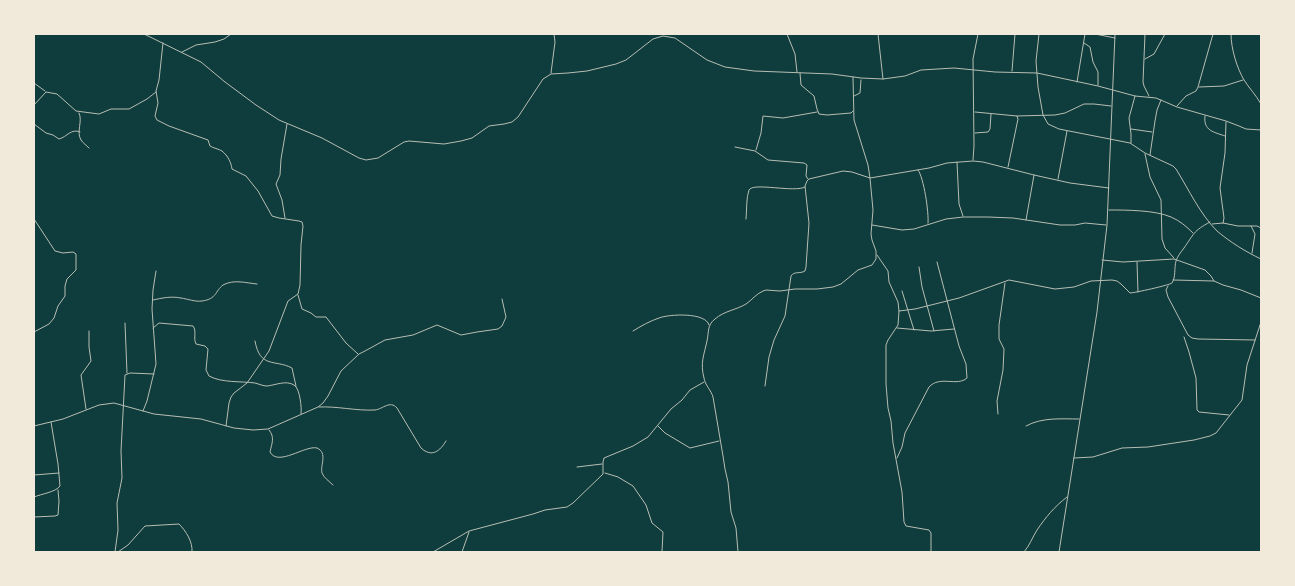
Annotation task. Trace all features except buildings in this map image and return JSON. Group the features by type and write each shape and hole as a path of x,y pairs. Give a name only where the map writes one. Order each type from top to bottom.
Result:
{"street":[{"path":"144,34 201,62 225,82 279,120 322,138 359,158 372,160 384,155 404,142 409,141 444,144 461,141 472,138 489,126 512,122 518,117 543,79 550,74 568,74 616,64 626,60 655,37 663,36 675,38 710,62 738,70 832,74 883,79 906,76 925,69 954,68 995,72 1037,73 1098,86 1135,96 1149,96 1162,99 1177,107 1226,121 1246,129 1261,130"},
{"path":"182,52 196,45 224,39 231,34"},
{"path":"550,74 555,42 554,34"},
{"path":"673,34 675,38"},
{"path":"787,34 795,54 797,73"},
{"path":"878,34 883,79"},
{"path":"973,160 973,69 978,34"},
{"path":"1012,72 1015,34"},
{"path":"1039,34 1036,61 1039,96 1043,116 1050,126 1067,131 1130,143 1145,153 1168,163 1176,169 1211,224 1223,235 1261,259"},
{"path":"1077,82 1085,34"},
{"path":"1095,34 1115,38"},
{"path":"1059,552 1097,312 1107,225 1112,90 1116,34"},
{"path":"1145,34 1144,83 1149,96"},
{"path":"1144,59 1154,54 1165,34"},
{"path":"1177,107 1186,96 1198,87 1213,34"},
{"path":"1231,34 1240,72 1261,104"},
{"path":"163,42 159,80 156,91 158,106 155,116 157,120 169,126 206,139 210,146 223,152 231,161 232,169 245,174 258,191 270,214 285,219 302,222 300,285 298,294 302,310 311,313 316,317 326,317 346,343 359,354"},
{"path":"1084,43 1090,47 1093,62 1098,72 1098,86"},
{"path":"800,73 801,85 814,96 818,112"},
{"path":"853,77 854,123 868,165 874,210 871,225 872,240 877,254 888,271 889,282 895,295 899,311 899,322 886,345 885,369 888,408 902,492 904,524 908,527 929,530 931,533 931,552"},
{"path":"853,97 860,93 861,78"},
{"path":"1198,87 1224,86 1244,80"},
{"path":"34,83 46,92 57,94 79,112 99,114 111,109 129,109 147,99 156,91"},
{"path":"34,105 46,92"},
{"path":"1130,143 1131,129 1129,118 1135,96"},
{"path":"1150,155 1152,147 1152,132 1157,110 1162,99"},
{"path":"974,112 1017,116 1043,116 1060,114 1084,104 1112,106"},
{"path":"755,151 761,133 763,116 783,118 818,112 822,115 848,113 853,111"},
{"path":"79,112 81,118 80,138 89,148"},
{"path":"974,133 988,132 990,129 991,114"},
{"path":"1205,115 1204,123 1207,128 1213,132 1226,136"},
{"path":"1008,168 1018,119 1017,116"},
{"path":"1223,223 1224,218 1220,188 1225,153 1226,121"},
{"path":"34,124 46,134 53,135 59,139 66,136 73,130 80,132"},
{"path":"285,219 282,200 276,184 280,175 281,158 287,124"},
{"path":"1131,129 1152,132"},
{"path":"1057,180 1067,131"},
{"path":"735,147 755,151 768,160 804,163 806,165 806,176 808,179 805,186 809,223 806,267 803,272 794,273 791,276 788,289 786,316 771,349 765,386"},
{"path":"1145,153 1150,177 1161,200 1162,239 1166,248 1175,259"},
{"path":"808,179 843,171 852,172 870,178 973,160 1070,183 1109,188"},
{"path":"957,162 960,204 963,217"},
{"path":"918,169 920,173 928,224"},
{"path":"920,173 923,169"},
{"path":"1026,220 1034,175"},
{"path":"746,219 749,189 761,187 797,189 805,186"},
{"path":"1108,210 1162,214 1184,224 1193,234"},
{"path":"871,225 902,230 914,229 946,219 963,217 1001,217 1060,225 1085,223 1107,225"},
{"path":"34,219 55,251 63,253 74,252 76,254 77,263 75,272 67,279 65,296 58,306 52,321 44,328 34,332"},
{"path":"1210,222 1199,228 1193,234 1175,259 1173,280 1168,285 1166,290 1168,297 1183,328 1192,338 1256,340"},
{"path":"1211,224 1223,223 1238,226 1257,226 1261,228"},
{"path":"1250,226 1255,234 1251,254"},
{"path":"738,552 736,528 731,512 728,482 724,469 724,456 712,393 704,382 702,358 707,341 709,326 712,321 720,315 748,303 763,290 780,291 788,289 829,288 837,286 858,270 872,265 877,254"},
{"path":"1102,260 1137,262 1175,259 1205,270 1214,281"},
{"path":"896,458 902,448 905,433 929,387 935,382 939,381 962,381 967,378 966,364 954,329 937,262"},
{"path":"1137,262 1138,292"},
{"path":"919,267 922,287 934,331"},
{"path":"143,412 154,374 156,355 152,301 156,271"},
{"path":"899,311 927,306 974,294 1010,280 1055,289 1074,287 1087,282 1100,280 1117,281 1130,293 1168,285"},
{"path":"1173,280 1214,281 1261,298"},
{"path":"152,301 167,297 180,297 201,301 216,295 220,288 226,284 238,281 257,284"},
{"path":"998,414 997,401 1003,370 1004,349 1000,339 998,325 1004,282"},
{"path":"902,291 915,331"},
{"path":"226,426 231,397 246,383 257,366 264,359 272,344 288,301 298,294"},
{"path":"318,407 325,400 341,371 359,354 385,340 412,335 437,325 461,335 498,329 502,326 506,317 502,299"},
{"path":"633,331 660,317 678,315 704,319 708,322 709,326"},
{"path":"1074,458 1093,456 1122,448 1148,447 1204,438 1216,432 1242,400 1247,365 1261,322"},
{"path":"115,552 118,530 117,503 122,478 121,451 125,378 127,374 125,323"},
{"path":"153,328 159,323 193,326 195,328 196,344 208,349 207,374 217,379 264,386 286,383 296,386"},
{"path":"896,328 915,331 954,329"},
{"path":"86,410 81,375 91,361 89,331"},
{"path":"1184,337 1196,378 1198,411 1230,415"},
{"path":"255,341 257,349 264,359 271,363 292,368 302,410 300,415"},
{"path":"127,374 154,374"},
{"path":"604,472 603,464 607,456 622,451 648,437 670,409 682,400 690,390 704,382"},
{"path":"34,426 69,417 108,403 114,403 143,412 174,417 201,419 240,429 268,429 318,407 333,406 359,410 374,410 392,404 397,408 424,451 437,452 446,441"},
{"path":"1026,426 1036,421 1051,419 1080,419"},
{"path":"34,516 58,515 59,501 57,489 60,486 59,473 50,422"},
{"path":"657,426 665,433 690,448 720,441"},
{"path":"268,429 273,440 270,452 271,454 282,457 311,448 322,452 323,475 333,485"},
{"path":"577,468 603,464"},
{"path":"433,552 469,531 545,510 567,506 573,503 604,472"},
{"path":"604,472 618,478 634,488 646,506 652,523 663,532 662,552"},
{"path":"34,475 59,473"},
{"path":"34,497 57,489"},
{"path":"1024,552 1030,546 1036,531 1048,514 1068,497"},
{"path":"118,552 128,545 145,526 177,524 181,525 187,535 192,545 192,552"},
{"path":"462,552 469,531"},
{"path":"766,552 771,552"}]}
